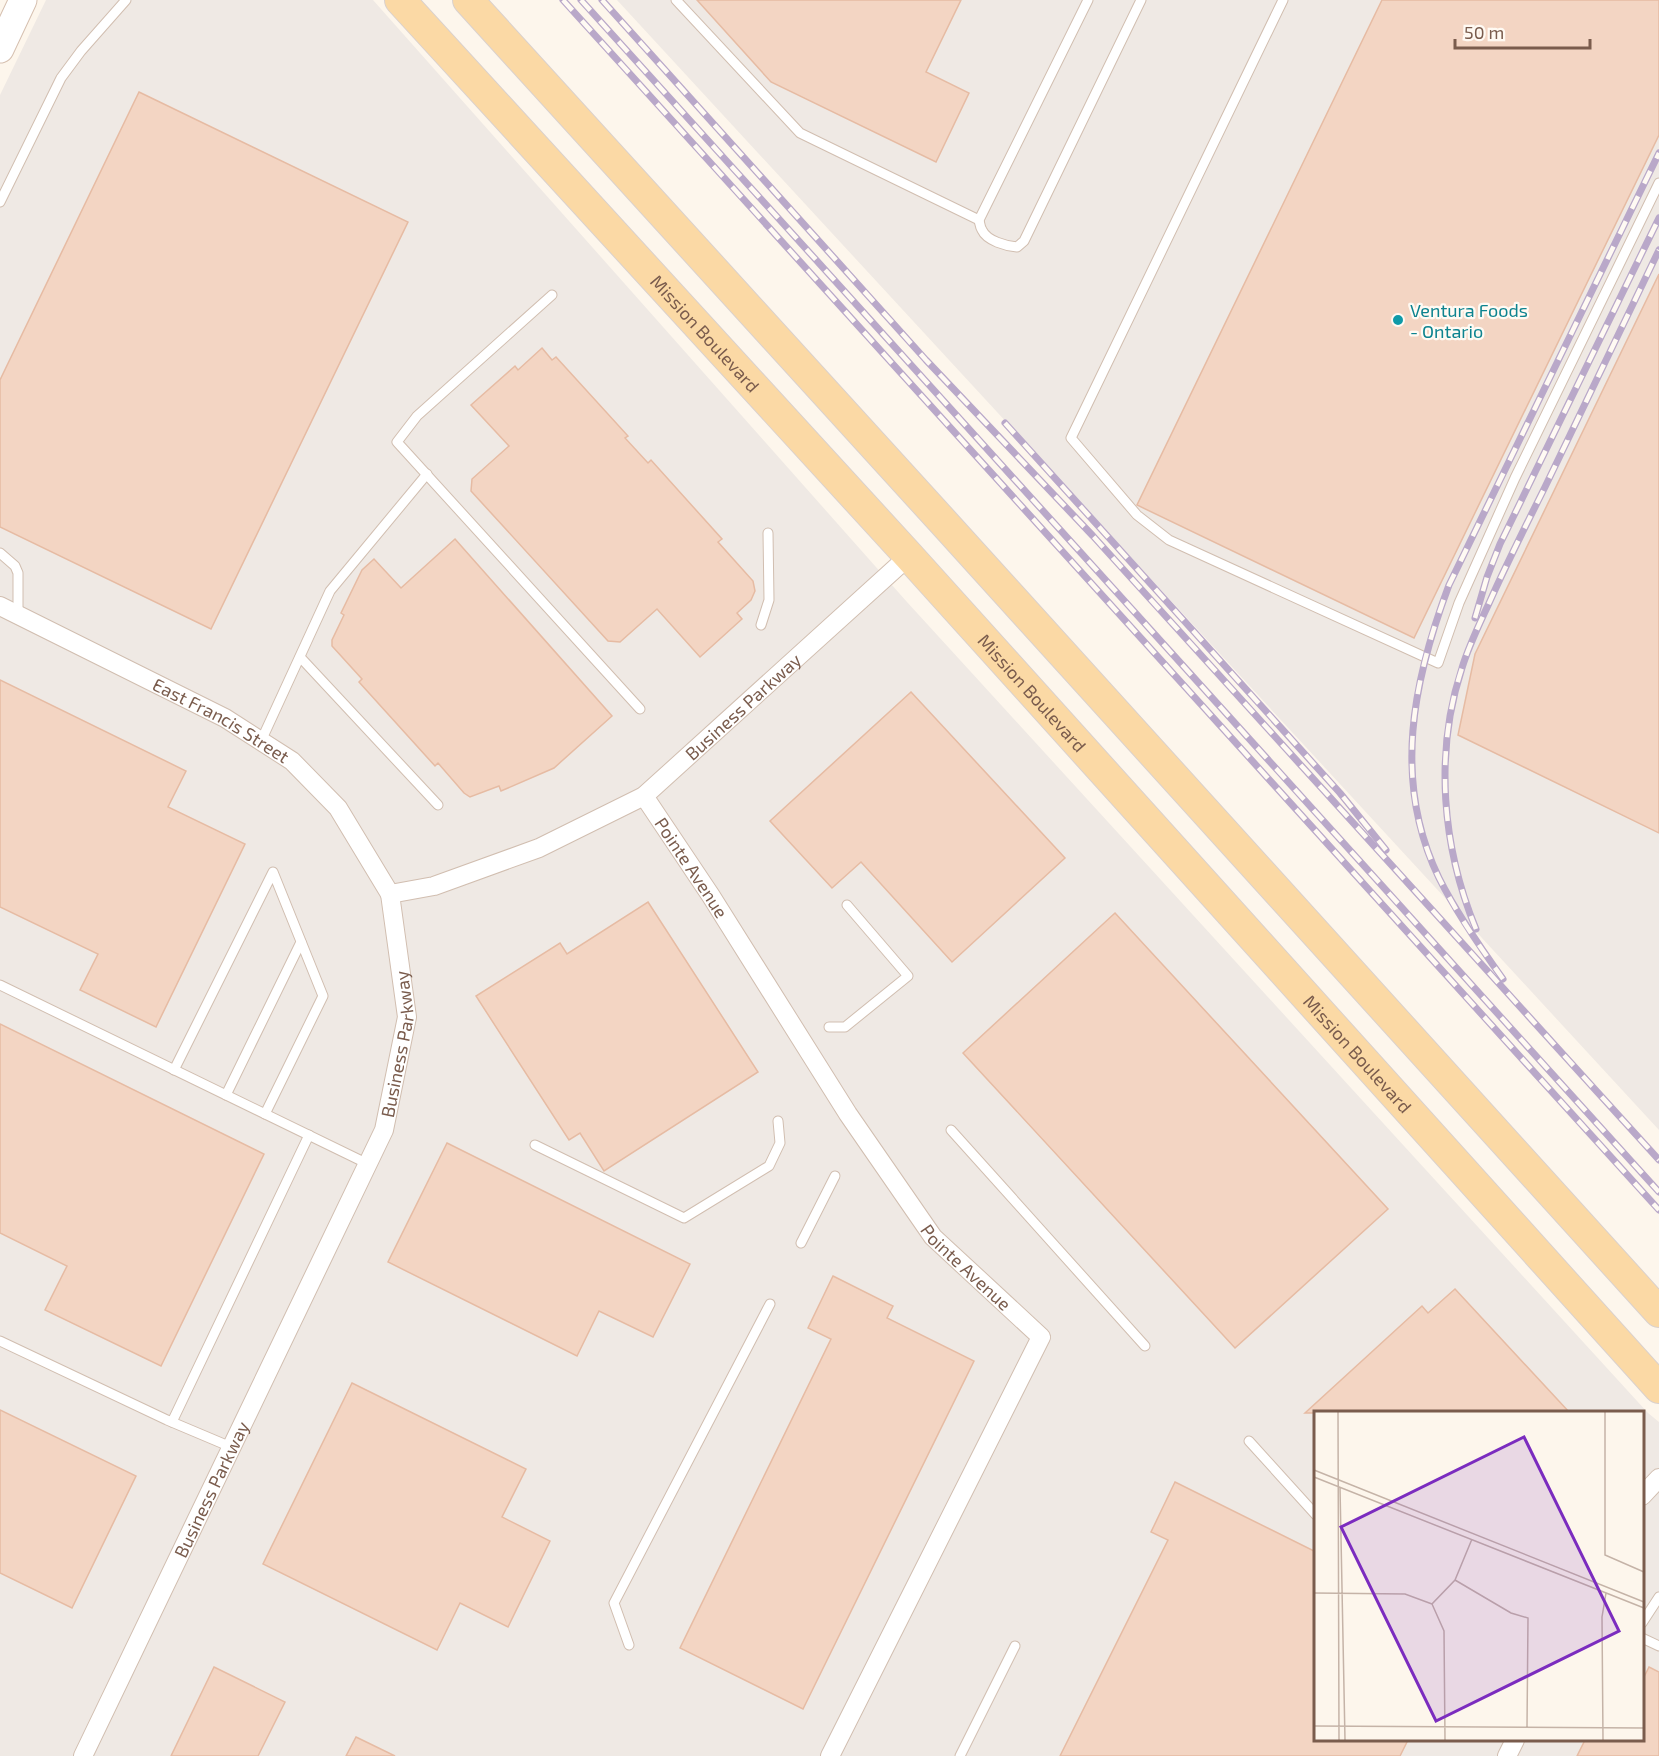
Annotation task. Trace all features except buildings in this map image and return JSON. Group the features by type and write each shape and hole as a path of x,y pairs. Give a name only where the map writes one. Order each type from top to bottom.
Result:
{"main road":[{"path":"0,49 23,0"},
{"name":"Mission Boulevard","path":"400,0 909,556 1659,1388"},
{"path":"468,0 1659,1312"}],"street":[{"name":"Business Parkway","path":"83,1756 384,1130 407,1017 390,894 434,886 539,848 644,796 909,556"},
{"name":"East Francis Street","path":"0,606 225,718 292,761 338,808 390,894"},
{"name":"Pointe Avenue","path":"644,796 711,896 848,1114 933,1237 1041,1338 830,1756"},
{"path":"1644,1495 1659,1478"},
{"path":"1507,1756 1514,1741"}],"lane":[{"path":"0,202 62,78 81,51 126,0"},
{"path":"676,0 800,133 979,220"},
{"path":"1088,0 979,220 982,231 1007,246 1017,248 1024,241 1141,0"},
{"path":"1283,0 1071,438 1137,515 1168,540 1438,663 1459,603 1515,478 1659,183"},
{"path":"552,295 417,416 397,442 640,709"},
{"path":"261,741 330,591 427,474"},
{"path":"761,625 769,600 768,533"},
{"path":"0,554 15,566 18,573 18,615"},
{"path":"300,657 438,806"},
{"path":"174,1070 273,872 323,996 265,1114"},
{"path":"829,1027 845,1027 908,976 847,905"},
{"path":"226,1095 302,942"},
{"path":"0,985 368,1164"},
{"path":"535,1145 684,1218 769,1166 780,1143 778,1121"},
{"path":"951,1130 1145,1346"},
{"path":"172,1422 309,1135"},
{"path":"801,1243 835,1176"},
{"path":"629,1645 614,1603 770,1305"},
{"path":"0,1341 172,1422 231,1447"},
{"path":"1249,1441 1314,1513"},
{"path":"1644,1620 1659,1597"},
{"path":"1644,1639 1659,1646"},
{"path":"960,1756 1015,1646"}],"shaded area":[{"path":"46,0 373,0 907,602 1648,1413 1659,1422 1659,1756 0,1756 0,95"},
{"path":"617,0 1659,0 1659,1130"}],"railway":[{"path":"563,0 1659,1210"},
{"path":"581,0 1659,1192"},
{"path":"602,0 926,360 1093,536 1659,1160"},
{"path":"1503,979 1453,904 1439,878 1424,841 1416,805 1412,768 1413,731 1418,694 1436,621 1449,585 1659,153"},
{"path":"1475,618 1500,544 1659,218"},
{"path":"1476,929 1464,898 1449,833 1445,766 1453,700 1465,659 1510,558 1659,250"},
{"path":"1005,423 1340,793 1386,850"}],"place":[{"name":"Ventura Foods - Ontario","path":"1398,320"}]}
